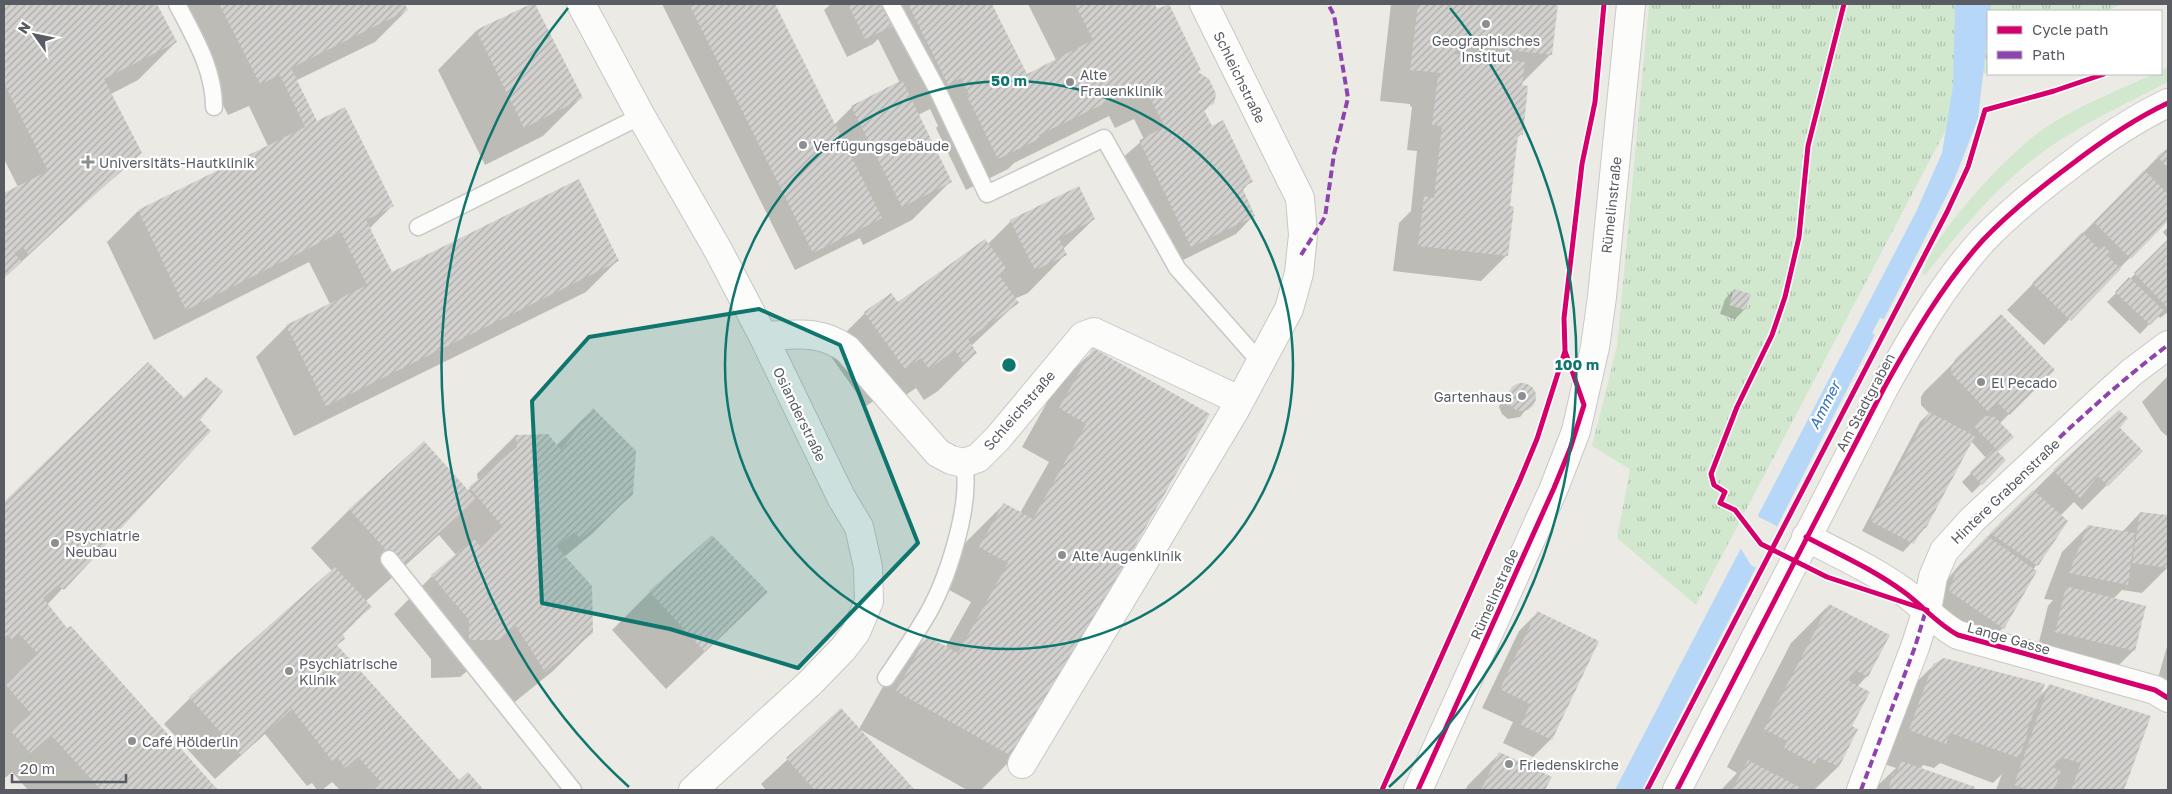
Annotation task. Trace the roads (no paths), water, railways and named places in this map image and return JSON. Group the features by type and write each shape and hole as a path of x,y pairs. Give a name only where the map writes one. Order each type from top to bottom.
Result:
{"street":[{"name":"Osianderstraße","path":"582,4 640,116 718,250 763,336 816,448 860,527 868,567 869,601 856,632 843,649 810,683 696,789"},
{"name":"Schleichstraße","path":"1022,764 1261,363 1289,309 1299,273 1302,235 1300,198 1204,4"},
{"name":"Rümelinstraße","path":"1418,790 1554,488 1570,449 1584,405 1602,297 1631,4"},
{"name":"Am Stadtgraben","path":"1677,790 1806,537 1908,344 1953,277 1989,235 2044,185 2108,136 2168,104"},
{"name":"Schleichstraße","path":"964,463 978,458 998,438 1083,336 1094,332 1239,400"},
{"path":"763,336 823,336 834,340 847,349 938,453 951,460 964,463"},
{"name":"Hintere Grabenstraße","path":"1861,790 1915,647 1926,610 1936,564 1944,551 1972,520 2103,398 2132,372 2168,345"},
{"name":"Lange Gasse","path":"1806,537 1891,583 1949,630 1967,639 2155,690 2168,698"}],"lane":[{"path":"177,4 209,67 214,89 214,107"},
{"path":"891,4 938,91 987,194 1104,138 1177,268 1261,363"},
{"path":"418,227 640,116"},
{"path":"886,678 925,618 948,568 966,496 964,463"},
{"path":"389,559 573,790"}],"water":[{"name":"Ammer","path":"1955,4 1991,4 1990,10 1987,10 1987,39 1978,119 1952,185 1884,319 1880,318 1872,333 1875,335 1642,790 1615,790 1916,212 1942,153 1953,86"}],"place":[{"name":"Geographisches Institut","path":"1486,24"},
{"name":"Alte Frauenklinik","path":"1070,82"},
{"name":"Verfügungsgebäude","path":"803,145"},
{"name":"Universitäts-Hautklinik","path":"88,162"},
{"name":"El Pecado","path":"1981,382"},
{"name":"Gartenhaus","path":"1522,396"},
{"name":"Psychiatrie Neubau","path":"55,543"},
{"name":"Alte Augenklinik","path":"1062,555"},
{"name":"Psychiatrische Klinik","path":"289,671"},
{"name":"Café Hölderlin","path":"132,741"},
{"name":"Friedenskirche","path":"1509,764"}]}
